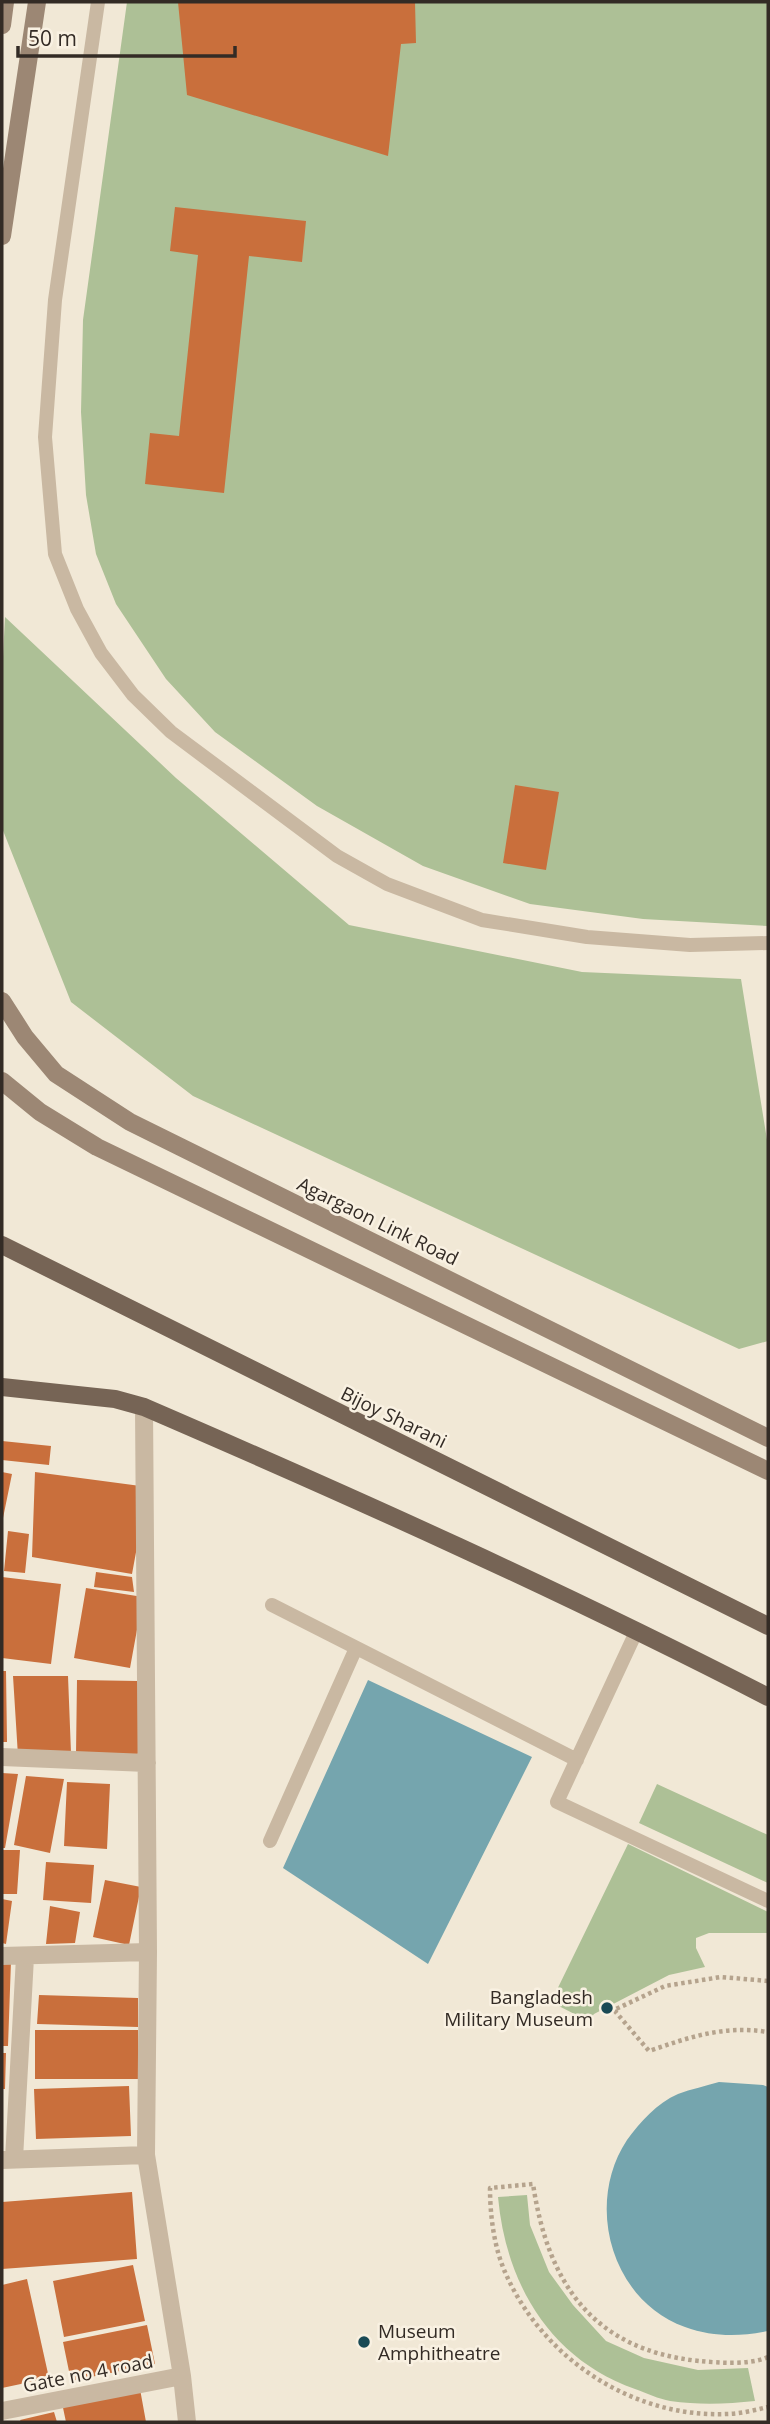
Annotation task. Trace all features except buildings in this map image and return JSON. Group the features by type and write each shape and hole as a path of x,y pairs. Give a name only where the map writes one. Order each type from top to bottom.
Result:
{"main road":[{"path":"2,25 5,2"},
{"path":"2,236 37,2"},
{"name":"Agargaon Link Road","path":"2,1002 25,1037 57,1074 130,1122 768,1438"},
{"path":"2,1081 40,1112 97,1147 768,1471"},
{"name":"Bijoy Sharani","path":"2,1245 768,1626"},
{"path":"2,1387 115,1399 144,1407 320,1483 637,1630 768,1697"}],"street":[{"path":"144,1407 148,1952 146,2155 187,2422"},
{"path":"2,1757 147,1763"},
{"path":"2,1956 148,1952"},
{"path":"25,1957 8,2160 146,2155"},
{"name":"Gate no 4 road","path":"2,2411 182,2376"}],"lane":[{"path":"98,2 55,300 45,437 55,554 76,609 101,653 134,695 171,732 337,856 387,884 482,920 587,937 690,945 768,943"},
{"path":"272,1605 577,1760"},
{"path":"637,1630 557,1802 768,1900"},
{"path":"270,1841 356,1648"}],"path":[{"path":"768,1981 721,1977 665,1986 614,2010 649,2051 684,2038 711,2032 750,2029 768,2032"},
{"path":"768,2357 761,2360 711,2362 676,2358 643,2350 607,2331 577,2302 560,2273 545,2243 533,2184 490,2188 490,2212 503,2269 533,2320 553,2344 586,2373 615,2391 685,2412 727,2414 768,2407"}],"green space":[{"path":"127,2 768,2 768,926 643,919 530,904 423,866 317,806 215,732 166,679 116,604 96,554 86,495 81,412 83,320"},
{"path":"5,617 176,778 349,925 582,972 741,979 768,1146 768,1341 739,1349 193,1096 71,1002 2,828 2,677"},
{"path":"657,1784 768,1835 768,1883 639,1823"},
{"path":"628,1844 768,1912 768,1933 709,1933 696,1938 696,1948 705,1967 669,1975 594,2014 588,2021 551,2002"},
{"path":"527,2195 530,2225 549,2272 573,2305 606,2341 644,2358 698,2370 748,2368 755,2401 702,2404 666,2400 605,2376 579,2359 556,2338 538,2314 522,2288 511,2259 498,2197"}],"water":[{"path":"368,1680 532,1757 428,1964 283,1868"},
{"path":"719,2082 768,2087 768,2331 757,2333 706,2333 685,2327 659,2314 638,2295 623,2273 612,2247 607,2220 608,2192 614,2165 638,2126 670,2098"}],"place":[{"name":"Bangladesh Military Museum","path":"607,2008"},
{"name":"Museum Amphitheatre","path":"364,2342"}]}
